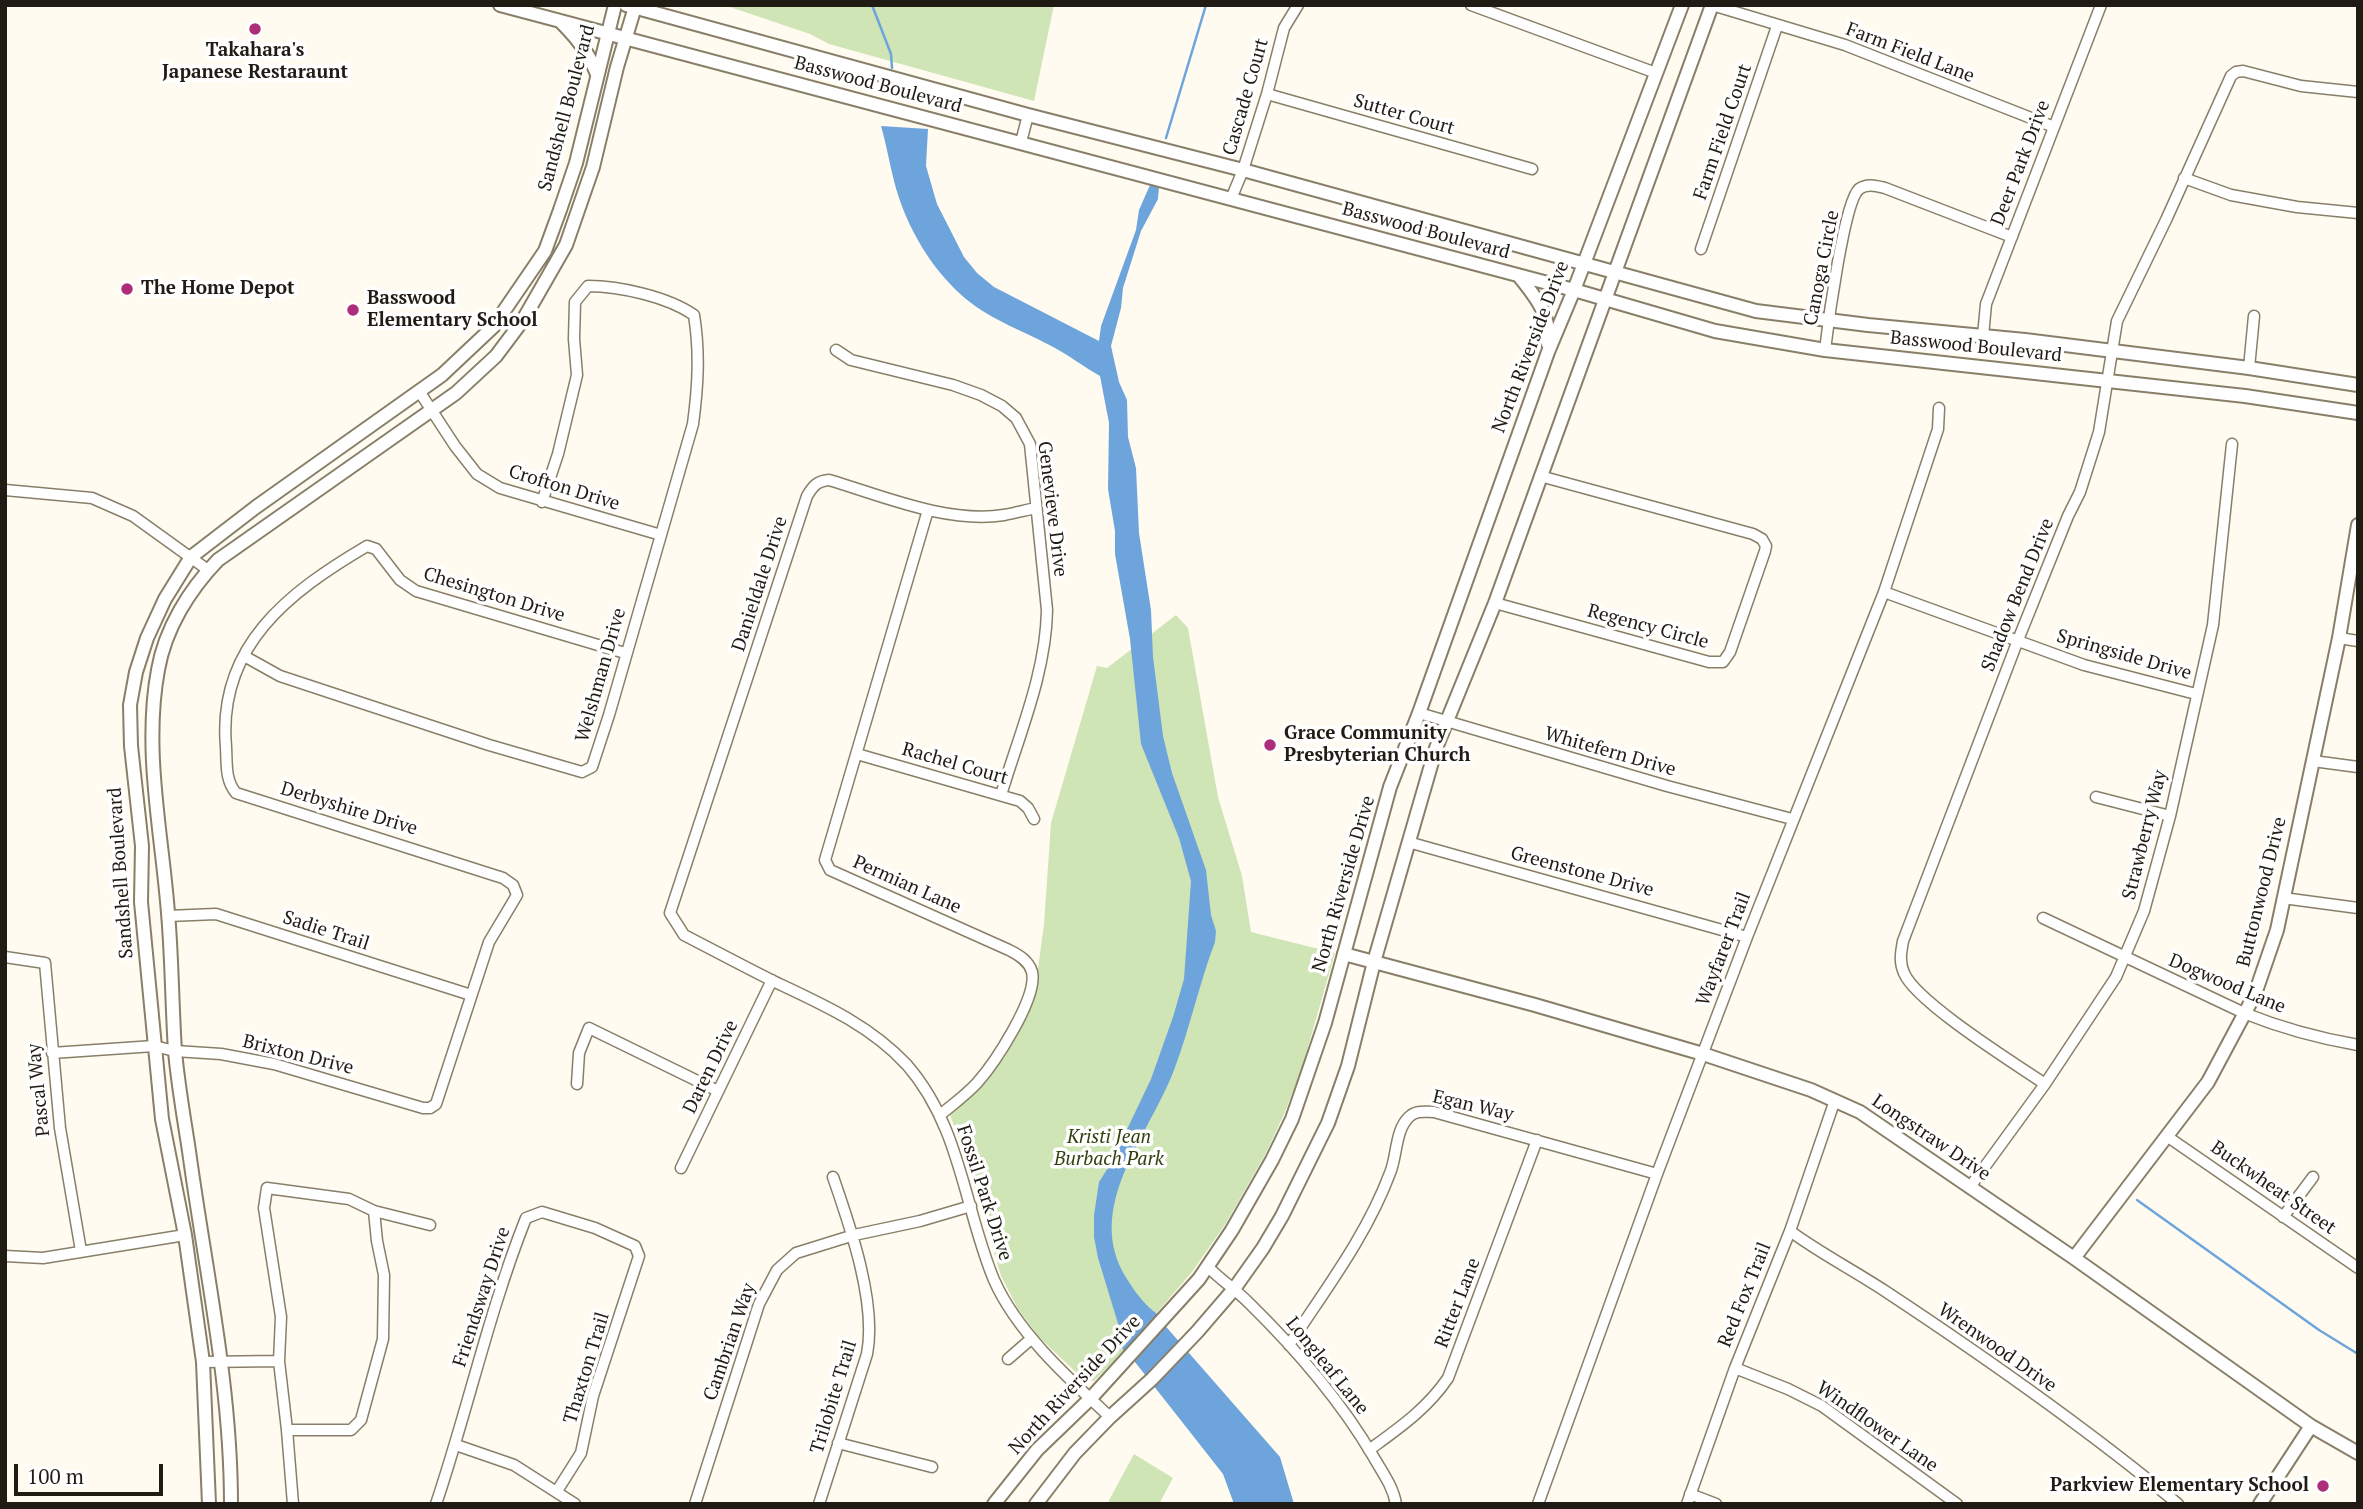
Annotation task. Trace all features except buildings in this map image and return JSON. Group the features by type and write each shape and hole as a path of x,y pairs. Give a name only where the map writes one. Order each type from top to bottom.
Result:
{"main road":[{"name":"Basswood Boulevard","path":"500,5 1605,298 1715,331 1825,350 2245,396 2358,413"},
{"name":"Sandshell Boulevard","path":"209,1504 203,1362 185,1235 162,1119 141,902 142,846 131,746 131,705 136,672 147,638 165,599 191,557 256,507 442,375 493,327 545,250 576,163 615,5"},
{"name":"North Riverside Drive","path":"994,1504 1037,1450 1124,1363 1208,1268 1272,1160 1292,1119 1321,1036 1390,787 1548,352 1682,5"},
{"path":"1036,1504 1076,1453 1110,1417 1147,1384 1234,1289 1282,1216 1328,1123 1348,1066 1374,962 1437,748 1495,603 1712,5"},
{"name":"Basswood Boulevard","path":"631,6 1755,310 2025,340 2249,368 2358,385"},
{"name":"Sandshell Boulevard","path":"231,1504 222,1363 175,1051 153,708 158,668 171,629 188,595 218,560 456,393 496,356 523,320 566,246 593,167 617,67 627,39 631,6"},
{"path":"560,21 590,55 597,74"},
{"path":"1519,276 1546,313 1548,352"},
{"name":"Buttonwood Drive","path":"2074,1258 2208,1082 2255,994 2268,960 2283,898 2339,638 2358,524"},
{"name":"Longstraw Drive","path":"1344,954 1703,1054 1835,1100 1879,1122 2311,1426 2358,1453"},
{"path":"2260,1504 2311,1426"}],"street":[{"name":"Cascade Court","path":"1231,199 1267,94 1284,28 1298,5"},
{"path":"1471,5 1656,73"},
{"name":"Farm Field Lane","path":"1712,5 1846,45 2054,127"},
{"name":"Deer Park Drive","path":"1983,336 1986,304 2097,6"},
{"name":"Farm Field Court","path":"1701,248 1777,26"},
{"name":"Shadow Bend Drive","path":"2045,1084 1921,996 1904,974 1900,957 1903,941 2018,640 2094,452 2109,381 2117,321 2231,76 2242,71 2301,86 2358,92"},
{"name":"Sutter Court","path":"1267,94 1532,169"},
{"path":"1021,142 1028,115"},
{"path":"2184,178 2231,195 2358,213"},
{"name":"Canoga Circle","path":"1825,350 1843,236 1856,193 1862,187 1875,185 1885,188 2012,237"},
{"name":"Welshman Drive","path":"244,656 293,680 489,745 582,772 592,766 693,424 699,386 699,349 694,315 678,304 603,286 588,286 575,302 577,375 558,454 542,502"},
{"path":"2249,368 2254,316"},
{"name":"Genevieve Drive","path":"836,350 851,359 953,385 981,395 1002,406 1016,418 1030,444 1047,610 1045,645 1001,795"},
{"name":"Crofton Drive","path":"419,391 477,474 500,488 661,535"},
{"name":"Wayfarer Trail","path":"1538,1504 1657,1174 1792,819 1884,592 1938,429 1938,408"},
{"name":"Strawberry Way","path":"1970,1187 2092,1015 2126,958 2144,911 2170,816 2213,625 2232,444"},
{"name":"Regency Circle","path":"1495,603 1709,662 1723,662 1735,639 1765,551 1766,546 1758,536 1540,476"},
{"name":"Danieldale Drive","path":"670,913 807,496 814,485 829,480 928,510 991,516 1036,508"},
{"path":"5,490 92,498 134,516 208,570"},
{"name":"Permian Lane","path":"928,510 825,860 830,870 1009,950 1025,960 1032,974 1029,994 1020,1016 998,1055 976,1084 940,1115"},
{"name":"Chesington Drive","path":"367,546 376,549 400,580 416,591 625,653"},
{"name":"Derbyshire Drive","path":"367,546 331,567 291,598 264,623 244,656 231,684 225,734 229,785 236,793 419,849 503,878 513,885 517,895 489,942 436,1104 430,1108"},
{"name":"Springside Drive","path":"1884,592 2084,665 2196,694"},
{"path":"2339,638 2358,641"},
{"name":"Whitefern Drive","path":"1419,713 1667,786 1792,819"},
{"name":"Rachel Court","path":"858,754 1001,795 1025,804 1034,819"},
{"path":"2313,761 2358,767"},
{"path":"2096,797 2170,816"},
{"name":"Greenstone Drive","path":"1408,842 1747,937"},
{"path":"2283,898 2358,908"},
{"name":"Fossil Park Drive","path":"670,913 684,935 820,1002 881,1040 919,1081 951,1139 994,1280 1010,1311 1031,1339 1110,1417"},
{"name":"Sadie Trail","path":"168,916 216,914 471,995"},
{"name":"Dogwood Lane","path":"2043,918 2244,1013 2299,1032 2358,1045"},
{"name":"Pascal Way","path":"5,957 45,963 60,1128 81,1251"},
{"name":"Daren Drive","path":"681,1168 772,980"},
{"path":"577,1084 579,1053 589,1028 718,1091"},
{"name":"Brixton Drive","path":"52,1053 154,1046 175,1051 221,1054 274,1064 430,1108"},
{"name":"Red Fox Trail","path":"1689,1499 1735,1368 1790,1231 1835,1100"},
{"name":"Egan Way","path":"1289,1345 1362,1232 1389,1177 1403,1126 1409,1116 1419,1112 1434,1112 1657,1174"},
{"name":"Buckwheat Street","path":"2168,1137 2358,1268"},
{"name":"Ritter Lane","path":"1369,1450 1418,1414 1435,1398 1448,1378 1537,1140"},
{"name":"Trilobite Trail","path":"819,1504 871,1335 854,1235 833,1177"},
{"path":"2283,1217 2312,1177"},
{"path":"293,1504 291,1462 279,1361 281,1317 264,1208 267,1188 349,1199 374,1211 430,1225"},
{"name":"Cambrian Way","path":"695,1504 768,1283 786,1260 796,1253 854,1235 971,1206"},
{"path":"287,1430 351,1430 361,1420 383,1339 384,1275 374,1211"},
{"name":"Friendsway Drive","path":"436,1504 456,1445 508,1262 526,1218 542,1212 595,1228 635,1246 637,1251"},
{"name":"Wrenwood Drive","path":"1790,1231 1887,1292 2072,1422 2123,1458 2178,1504"},
{"path":"5,1256 43,1258 185,1235"},
{"name":"Thaxton Trail","path":"557,1492 581,1453 593,1396 639,1256 637,1251"},
{"name":"Longleaf Lane","path":"1208,1268 1234,1289 1289,1345 1327,1391 1369,1450 1394,1492 1396,1504"},
{"path":"1008,1359 1031,1339"},
{"path":"203,1362 279,1361"},
{"name":"Windflower Lane","path":"1735,1368 1822,1406 1957,1504"},
{"path":"838,1443 932,1466"},
{"path":"456,1445 514,1465 575,1504"},
{"path":"1689,1499 1716,1504"}],"green space":[{"path":"724,5 1054,5 1034,101 829,44 810,34"},
{"name":"Kristi Jean Burbach Park","path":"1176,615 1188,628 1218,797 1242,876 1251,932 1335,953 1302,1068 1285,1112 1266,1153 1226,1223 1192,1272 1122,1353 1094,1381 1084,1380 1039,1337 1018,1309 1001,1276 968,1164 950,1115 983,1085 1004,1058 1019,1033 1034,998 1044,924 1051,823 1097,666 1107,668"},
{"path":"1134,1454 1173,1478 1159,1504 1107,1504"}],"water":[{"path":"881,126 928,129 926,166 937,204 964,257 977,273 994,287 1099,341 1101,326 1136,230 1139,210 1150,185 1159,187 1158,199 1141,231 1123,288 1111,346 1119,382 1127,400 1128,437 1136,468 1139,533 1151,610 1153,657 1163,736 1172,773 1206,870 1211,915 1216,931 1215,942 1180,1054 1124,1173 1112,1226 1115,1252 1138,1296 1163,1318 1161,1321 1280,1457 1294,1504 1234,1504 1223,1474 1131,1357 1128,1360 1118,1339 1120,1330 1094,1237 1099,1182 1111,1163 1151,1079 1184,979 1191,881 1179,838 1141,744 1130,639 1115,554 1115,531 1108,489 1109,423 1100,376 1055,348 986,313 944,278 918,240 904,212"}],"waterway":[{"path":"872,5 891,54 892,68"},
{"path":"1166,138 1206,5"},
{"path":"2137,1200 2319,1330 2358,1354"}],"place":[{"name":"Takahara's Japanese Restaraunt","path":"255,29"},
{"name":"The Home Depot","path":"127,289"},
{"name":"Basswood Elementary School","path":"353,310"},
{"name":"Grace Community Presbyterian Church","path":"1270,745"},
{"name":"Parkview Elementary School","path":"2323,1486"}]}
